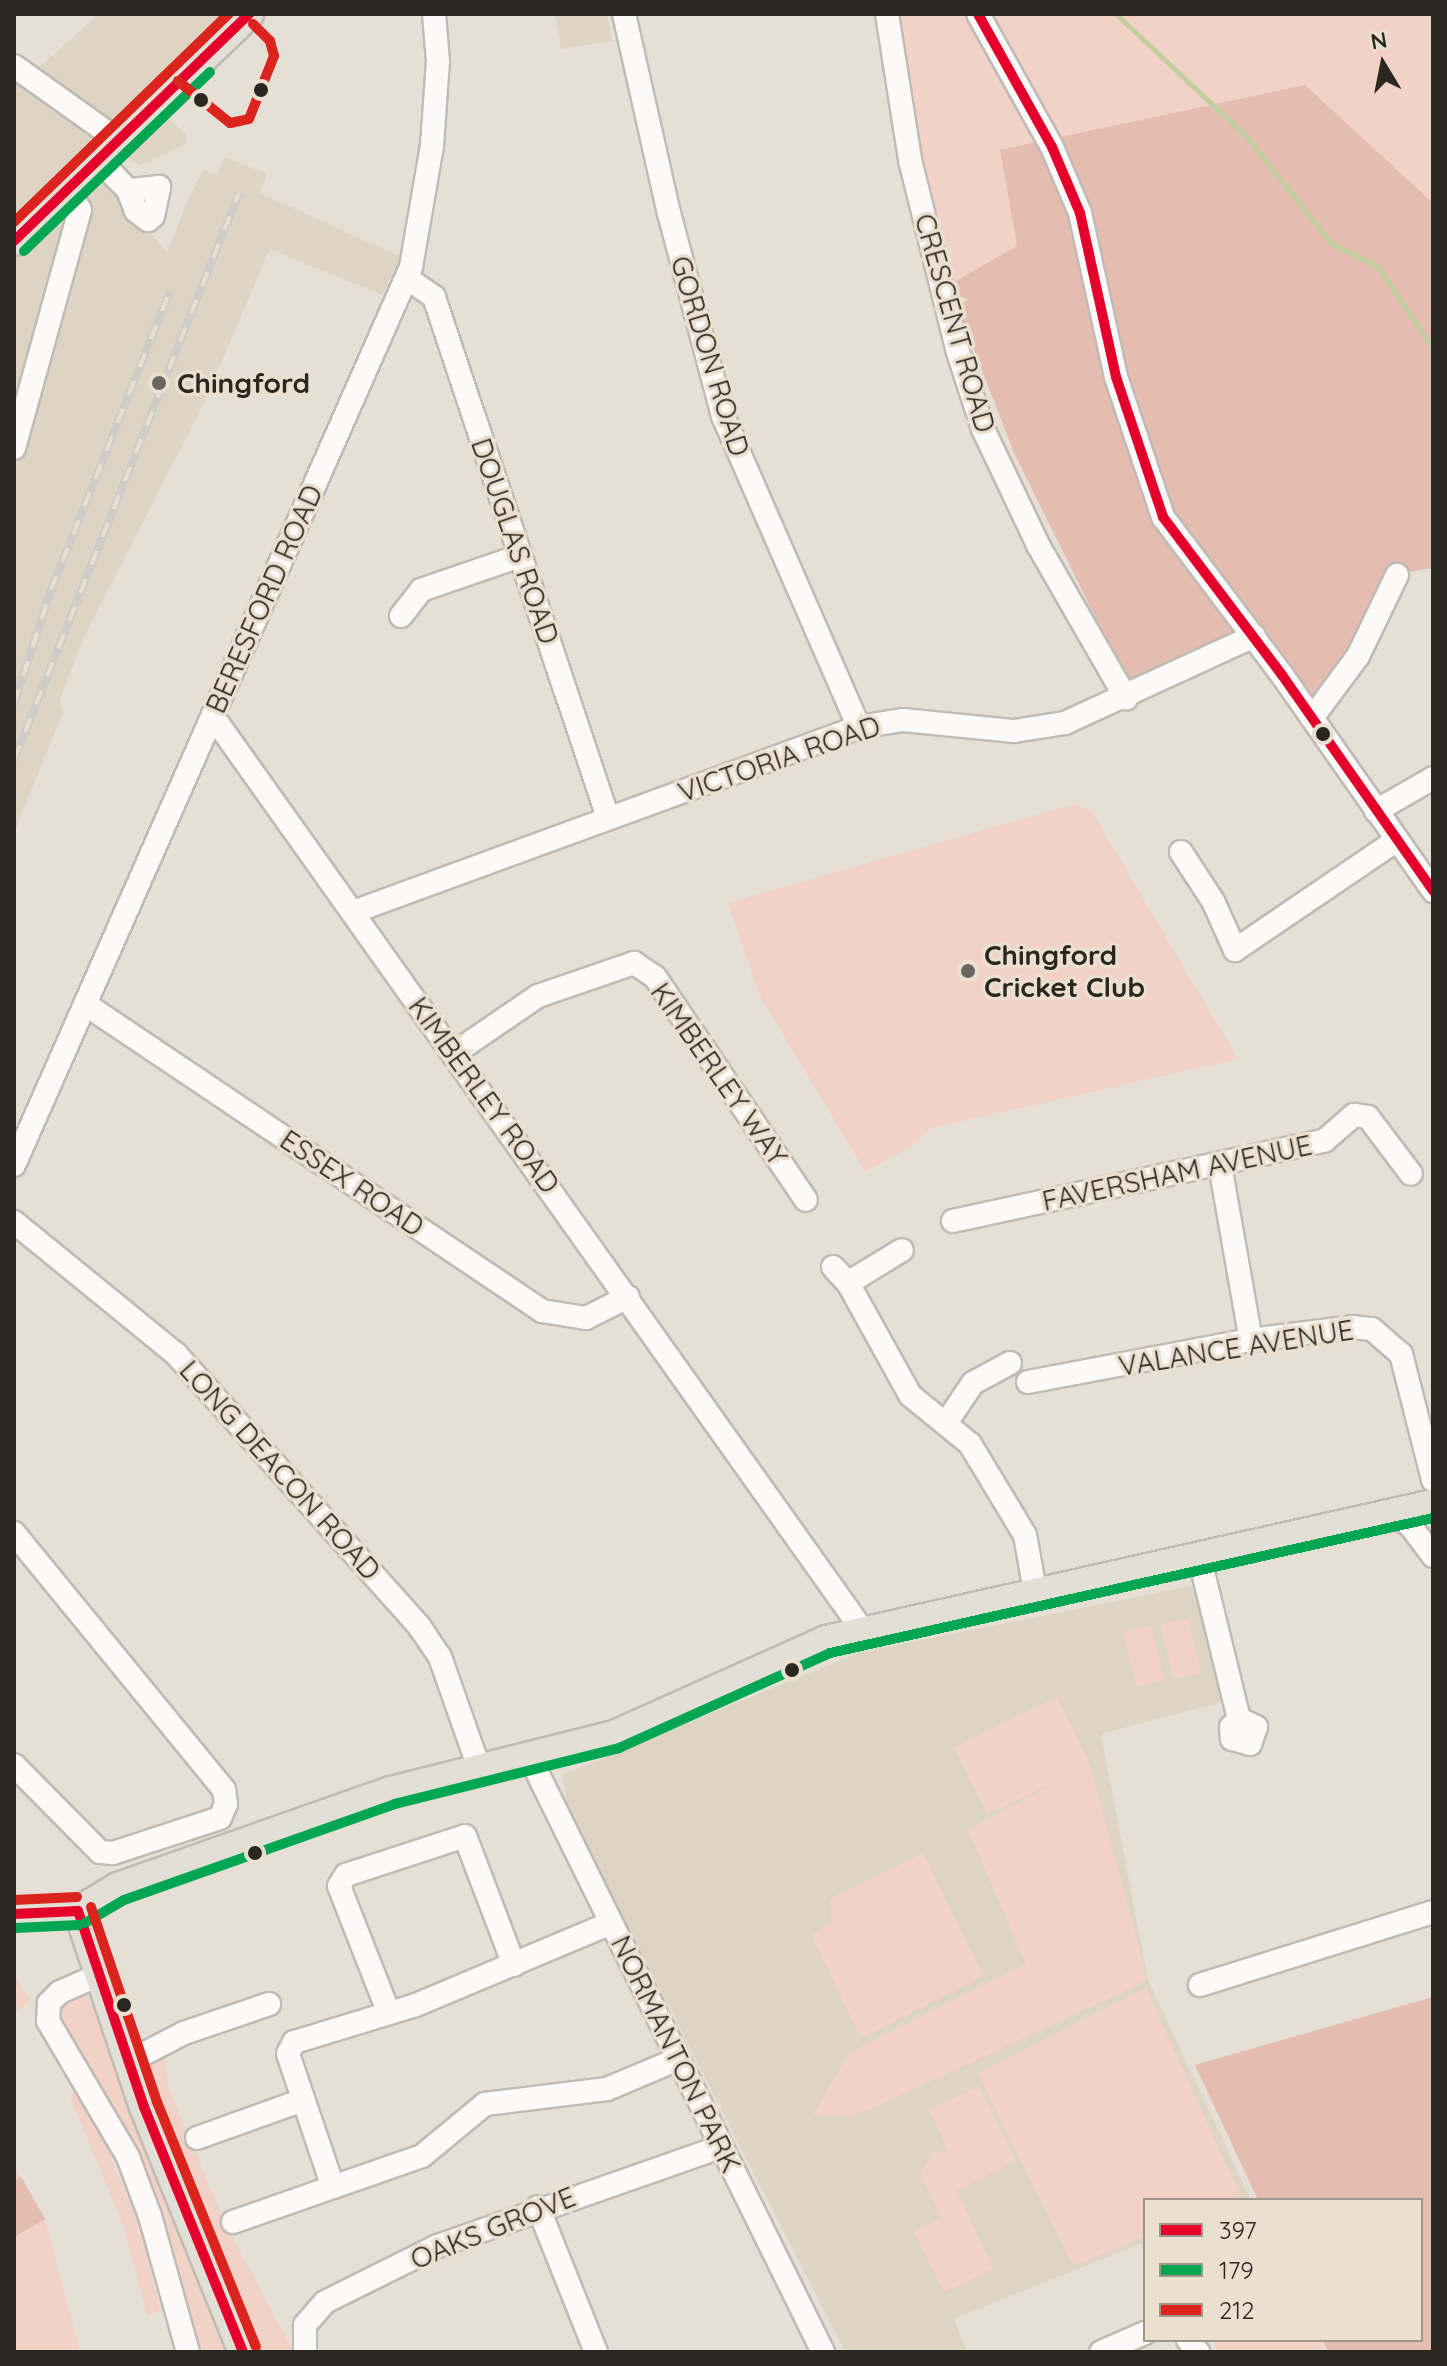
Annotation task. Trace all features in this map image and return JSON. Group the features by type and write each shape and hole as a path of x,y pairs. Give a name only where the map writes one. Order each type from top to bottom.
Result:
{"main road":[{"path":"14,241 249,14"},
{"path":"14,1914 78,1911 118,1887 391,1791 614,1735 796,1651 863,1631 1200,1560 1386,1512 1433,1504"},
{"path":"78,1911 128,2062 243,2352"}],"street":[{"name":"BERESFORD ROAD","path":"14,1165 407,278 417,247 432,146 438,61 434,14"},
{"name":"GORDON ROAD","path":"624,14 669,213 723,416 859,727"},
{"name":"CRESCENT ROAD","path":"887,14 910,160 957,349 983,429 1038,545 1126,698"},
{"path":"978,14 1052,147 1080,213 1116,377 1163,517 1254,636 1433,891"},
{"path":"14,66 109,150 128,190"},
{"path":"14,448 80,210 69,190"},
{"name":"DOUGLAS ROAD","path":"407,278 434,297 608,818"},
{"path":"401,616 421,590 520,556"},
{"path":"1312,718 1358,656 1397,575"},
{"name":"VICTORIA ROAD","path":"353,912 859,727 918,719 1037,729 1126,698 1254,636"},
{"name":"KIMBERLEY ROAD","path":"210,721 219,725 863,1631"},
{"path":"1376,811 1433,778"},
{"path":"1181,852 1213,901 1235,950 1397,840"},
{"name":"KIMBERLEY WAY","path":"453,1054 538,996 634,963 655,977 806,1200"},
{"name":"ESSEX ROAD","path":"85,1004 542,1311 586,1318 628,1297"},
{"name":"FAVERSHAM AVENUE","path":"953,1221 1324,1141 1361,1114 1403,1158 1411,1174"},
{"path":"1220,1165 1251,1340"},
{"name":"LONG DEACON ROAD","path":"14,1222 176,1354 419,1626 440,1657 479,1768"},
{"path":"902,1250 840,1275 910,1395 970,1444 1025,1535 1036,1596"},
{"name":"VALANCE AVENUE","path":"1028,1382 1251,1340 1352,1327 1372,1329 1391,1340 1411,1381 1433,1480"},
{"path":"946,1423 973,1383 1010,1363"},
{"path":"1386,1512 1409,1524 1433,1550"},
{"path":"14,1533 224,1790 226,1804 220,1818 113,1853 100,1852 14,1765"},
{"path":"1200,1560 1239,1719"},
{"name":"NORMANTON PARK","path":"529,1756 823,2352"},
{"path":"168,1836 177,1867"},
{"path":"388,2011 339,1886 346,1875 465,1836 514,1965"},
{"path":"1200,1985 1433,1912"},
{"path":"333,2187 303,2100 289,2047 514,1965 611,1923"},
{"path":"99,1975 53,1998 48,2021 128,2157 150,2216 188,2352"},
{"path":"128,2062 184,2033 269,2004"},
{"path":"233,2222 422,2156 485,2104 607,2089 678,2059"},
{"path":"197,2138 303,2100"},
{"name":"OAKS GROVE","path":"305,2352 305,2325 325,2302 438,2246 538,2207 721,2147"},
{"path":"538,2207 596,2352"},
{"path":"1101,2352 1143,2334"}],"shaded area":[{"path":"98,14 227,14 142,93 186,135 186,144 141,165 120,153 96,172 167,252 161,267 191,193 204,170 217,175 225,157 267,174 260,193 401,257 382,295 270,249 204,402 83,640 60,699 63,712 14,833 14,473 81,247 22,387 14,384 14,60 40,67"},
{"path":"607,14 612,41 561,49 555,15"},
{"path":"894,14 1433,14 1433,203 1305,85 1000,151 1017,246 949,285 916,143"},
{"path":"1305,85 1433,203 1433,568 1381,577 1349,661 1310,714 1257,626 1129,685 1014,453 949,285 1017,246 1000,150"},
{"name":"Chingford Cricket Club","path":"1075,804 1092,812 1238,1059 931,1128 907,1149 865,1171 759,994 728,903"},
{"path":"1206,1583 1233,1699 1101,1734 1148,1980 1250,2198 1143,2198 1143,2243 954,2319 967,2352 845,2352 567,1806 562,1775 858,1653"},
{"path":"1188,1618 1202,1672 1173,1679 1160,1625"},
{"path":"1151,1625 1165,1679 1136,1686 1123,1632"},
{"path":"1057,1697 1090,1764 1148,1980 873,2108 850,2116 813,2115 849,2053 1026,1964 968,1830 1066,1777 987,1814 954,1748"},
{"path":"923,1853 983,1976 861,2038 811,1935 832,1921 829,1899"},
{"path":"14,1975 30,2001 14,2013"},
{"path":"1146,1988 1240,2195 1233,2198 1143,2198 1143,2237 1073,2266 978,2073"},
{"path":"86,1992 235,2352 196,2352 150,2199 54,2032 58,1999"},
{"path":"1433,1997 1433,2352 1328,2352 1323,2342 1423,2342 1423,2198 1257,2198 1195,2065"},
{"path":"162,2048 169,2088 225,2224 294,2352 256,2352 142,2054"},
{"path":"80,2087 139,2223 160,2311 147,2315 124,2228 70,2096"},
{"path":"979,2087 1016,2161 957,2190 993,2269 944,2292 914,2232 942,2218 920,2173 935,2150 949,2153 929,2109"},
{"path":"14,2165 45,2219 80,2352 14,2352"},
{"path":"21,2177 45,2219 14,2237 14,2181"},
{"path":"1216,2342 1322,2342 1322,2352 1216,2352"}],"waterway":[{"path":"1116,14 1246,136 1332,244 1378,267 1433,348"}],"railway":[{"path":"14,760 239,193"},
{"path":"14,704 51,590 170,291"}],"transit line":[{"name":"212","path":"14,222 229,14"},
{"name":"397","path":"14,241 249,14"},
{"name":"397","path":"978,14 1052,147 1080,213 1116,377 1163,517 1282,675 1433,891"},
{"name":"212","path":"178,81 230,123 249,119 274,56 270,41 253,24"},
{"name":"179","path":"24,251 210,72"},
{"name":"179","path":"85,1923 124,1900 395,1804 619,1748 830,1653 1433,1518"},
{"name":"212","path":"14,1900 77,1897"},
{"name":"212","path":"91,1907 157,2102 256,2347"},
{"name":"397","path":"78,1911 144,2107 243,2352"},
{"name":"397","path":"14,1914 78,1911"},
{"name":"179","path":"15,1928 79,1925"}],"place":[{"name":"Chingford","path":"159,383"},
{"name":"Chingford Cricket Club","path":"968,971"}]}
